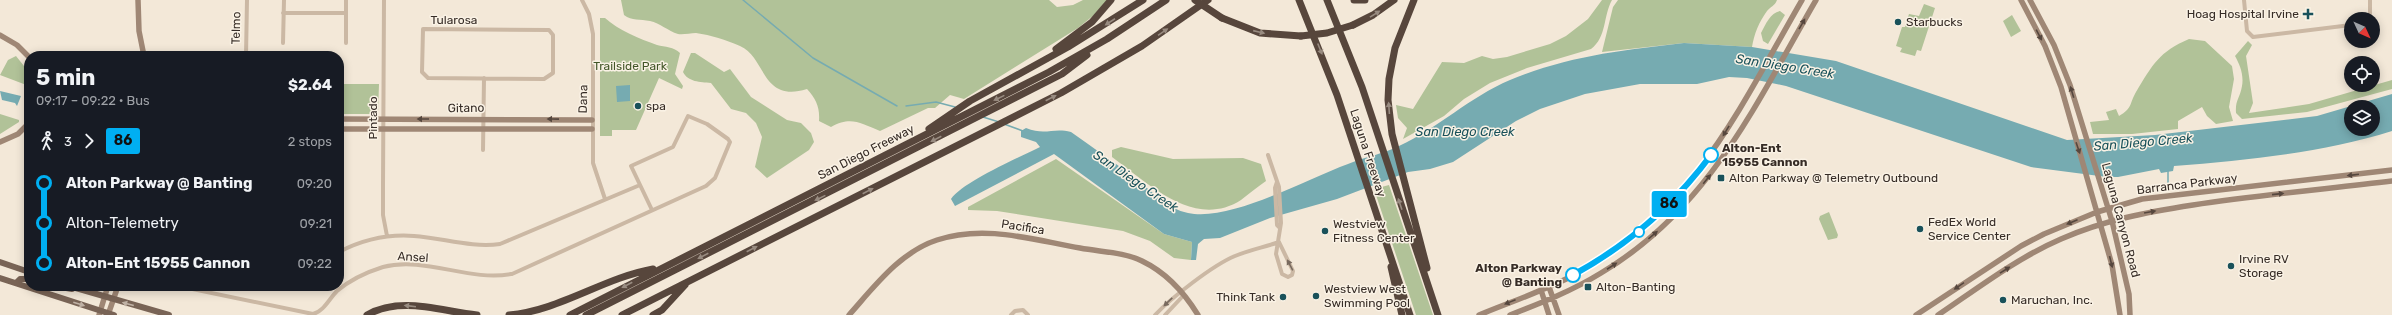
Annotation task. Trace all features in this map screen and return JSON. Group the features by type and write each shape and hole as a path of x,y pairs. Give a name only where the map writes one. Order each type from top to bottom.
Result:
{"highway":[{"path":"1028,69 1083,30 1111,0"},
{"path":"917,139 948,114 1106,24 1143,0"},
{"name":"San Diego Freeway","path":"570,315 1049,72 1107,39 1166,0"},
{"path":"1195,0 1222,18 1260,33 1301,36 1327,33 1353,25 1373,15 1394,0"},
{"path":"622,315 992,129 1118,61 1208,0"},
{"name":"Laguna Freeway","path":"1299,0 1326,63 1410,315"},
{"name":"Laguna Freeway","path":"1327,0 1350,53 1438,315"},
{"path":"1354,0 1365,0"},
{"path":"1414,0 1398,39 1390,74 1389,111 1395,146 1433,287 1435,307"},
{"path":"586,315 970,122 1062,74 1107,39"},
{"path":"1390,254 1392,277 1402,315"},
{"path":"509,315 538,309 628,274 662,267"},
{"path":"653,315 662,310 689,281"},
{"path":"367,315 380,308 396,305 477,315"}],"main road":[{"path":"138,0 139,31 143,51"},
{"path":"1479,315 1541,290 1610,253 1664,210 1711,155 1802,0"},
{"path":"1510,315 1553,298 1619,262 1672,219 1718,165 1816,0"},
{"name":"Laguna Canyon Road","path":"2021,0 2045,46 2061,87 2112,265 2120,315"},
{"name":"Laguna Canyon Road","path":"2030,0 2062,64 2086,134 2112,221 2129,294 2130,315"},
{"path":"0,35 17,45 24,52"},
{"name":"Gitano","path":"344,119 592,120"},
{"path":"0,142 18,134 24,128"},
{"name":"Gitano","path":"344,129 592,129"},
{"name":"Barranca Parkway","path":"1916,315 2021,246 2044,234 2097,212 2142,199 2392,170"},
{"name":"Barranca Parkway","path":"1938,315 2027,257 2062,238 2100,224 2145,213 2233,199 2392,181"},
{"name":"Pacifica","path":"852,314 895,265 912,253 936,240 973,232 997,234 1117,254 1148,264 1166,276 1183,292 1198,315"},
{"path":"0,262 24,270"},
{"path":"0,278 24,286"},
{"path":"16,283 20,279 24,279"},
{"path":"1549,286 1559,315"},
{"path":"1541,290 1549,315"},
{"path":"38,291 99,313 110,314 117,291"},
{"path":"84,291 169,315"},
{"path":"99,313 106,291"}],"street":[{"name":"Telmo","path":"246,0 246,51"},
{"path":"283,43 284,0"},
{"path":"346,0 346,43"},
{"name":"Pintado","path":"384,0 383,215 387,236"},
{"name":"Dana","path":"582,0 590,17 593,34 593,167 605,199"},
{"path":"2244,0 2247,31 2253,37 2344,26"},
{"path":"2370,0 2370,12"},
{"path":"284,13 346,13"},
{"name":"Tularosa","path":"423,29 551,31 553,73 551,76 544,79 484,78 425,77 422,72 423,29"},
{"path":"483,150 484,78"},
{"name":"Ansel","path":"344,286 383,267 414,266 488,276 511,274 652,210 710,183 715,178 730,140 707,124 688,116 673,146 631,166 652,210"},
{"path":"1268,155 1275,171 1277,182 1280,242 1276,254 1283,276 1288,277 1292,275 1293,271 1280,242"},
{"name":"Ansel","path":"344,250 356,244 387,236 414,236 480,245 500,244 640,185"},
{"path":"1155,315 1172,298 1183,292 1227,260 1252,250 1280,242"},
{"name":"Ansel","path":"202,291 314,314 322,310 340,291"},
{"path":"1165,315 1182,297 1183,292"},
{"path":"1011,315 1015,311 1022,310 1028,315"}],"green space":[{"path":"621,0 1049,0 1057,7 1073,5 1083,0 1107,0 1094,15 1078,28 964,99 950,95 935,108 928,108 880,131 867,125 850,121 831,127 819,121 817,104 807,89 792,92 781,90 772,84 755,59 740,46 702,34 678,34 654,22 630,18 624,15"},
{"path":"1602,0 1612,0 1600,39 1591,49 1527,68 1490,83 1464,99 1444,116 1403,139 1407,128 1398,118 1396,105 1413,109 1442,62 1464,63 1482,56 1493,59 1507,57 1550,44 1566,36 1588,19"},
{"path":"1618,0 1777,0 1762,19 1752,47 1684,43 1602,52 1613,7"},
{"path":"1924,4 1935,8 1921,51 1917,50 1915,56 1900,52 1902,48 1896,46 1902,27 1905,27 1909,14 1919,16"},
{"path":"1780,11 1785,15 1768,44 1763,41 1761,33 1771,16"},
{"path":"2012,15 2021,31 2011,37 2003,21"},
{"name":"Trailside Park","path":"600,18 605,18 616,26 637,37 657,45 672,48 680,53 675,74 683,86 682,89 659,78 636,130 612,130 612,136 600,136"},
{"path":"2189,39 2205,41 2232,66 2234,79 2229,107 2233,121 2216,124 2207,116 2202,107 2178,121 2178,129 2132,134 2093,134 2090,122 2109,120 2106,112 2116,109 2119,116 2127,111 2152,66 2170,49"},
{"path":"2248,41 2252,45 2246,56 2253,103 2249,113 2309,104 2350,92 2380,92 2380,83 2392,80 2392,89 2351,100 2344,100 2344,102 2307,112 2242,119 2236,113 2236,105 2241,90 2242,74 2235,56"},
{"path":"691,53 695,53 724,72 730,69 751,97 787,120 801,123 811,133 814,142 809,150 767,178 755,167 762,137 756,123 746,113 731,109 711,83 691,80 685,75 683,72"},
{"path":"16,56 24,66 24,84 0,75 8,60"},
{"path":"344,84 379,84 378,114 344,114"},
{"path":"0,114 19,120 19,122 0,134"},
{"path":"1121,147 1173,159 1243,158 1261,164 1266,181 1241,200 1223,208 1206,210 1172,200 1141,179 1112,157 1112,150"},
{"path":"1056,159 1164,234 1192,242 1191,260 1174,258 1150,241 1123,231 997,211 968,210 968,207"},
{"path":"1389,185 1433,315 1416,315 1374,189"},
{"path":"1829,212 1838,235 1837,238 1828,240 1819,219 1820,216"}],"water":[{"name":"San Diego Creek","path":"1684,43 1752,47 1836,61 2067,140 2155,135 2317,116 2344,108 2344,136 2375,136 2311,150 2257,158 2174,166 2173,171 2161,173 2159,169 2118,177 2107,177 2031,167 1786,86 1747,78 1729,77 1697,84 1640,84 1585,94 1540,109 1516,121 1453,162 1430,169 1408,172 1337,199 1270,218 1220,238 1204,239 1198,244 1196,260 1191,260 1192,242 1164,234 1054,154 955,206 951,199 957,192 967,185 1040,147 1036,142 1021,137 1021,131 1026,128 1039,131 1059,130 1071,132 1143,184 1167,204 1181,211 1205,214 1225,211 1268,198 1348,164 1399,146 1413,139 1481,95 1510,80 1553,65 1617,51"},
{"path":"630,85 630,101 617,102 616,86"},
{"path":"0,91 21,96 17,106 15,103 2,100"},
{"name":"San Diego Creek","path":"2392,94 2392,131 2380,135 2380,100 2372,100"}],"waterway":[{"name":"San Diego Creek","path":"743,0 813,58 897,106"},
{"name":"San Diego Creek","path":"906,106 936,102 955,107"},
{"name":"San Diego Creek","path":"983,117 999,122"},
{"name":"San Diego Creek","path":"1004,124 1023,131"},
{"path":"2168,171 2168,189"}],"bus line":[{"name":"86","path":"1573,275 1617,249 1652,221 1670,204 1711,155"}],"place":[{"name":"Hoag Hospital Irvine","path":"2308,14"},
{"name":"Starbucks","path":"1898,22"},
{"name":"spa","path":"638,106"},
{"name":"Alton-Ent 15955 Cannon","path":"1711,155"},
{"name":"Alton Parkway @ Telemetry Outbound","path":"1721,178"},
{"name":"FedEx World Service Center","path":"1920,229"},
{"name":"Westview Fitness Center","path":"1325,231"},
{"name":"Irvine RV Storage","path":"2231,266"},
{"name":"Alton Parkway @ Banting","path":"1573,275"},
{"name":"Alton-Banting","path":"1588,287"},
{"name":"Westview West Swimming Pool","path":"1316,296"},
{"name":"Think Tank","path":"1283,297"},
{"name":"Maruchan, Inc.","path":"2003,300"}]}
